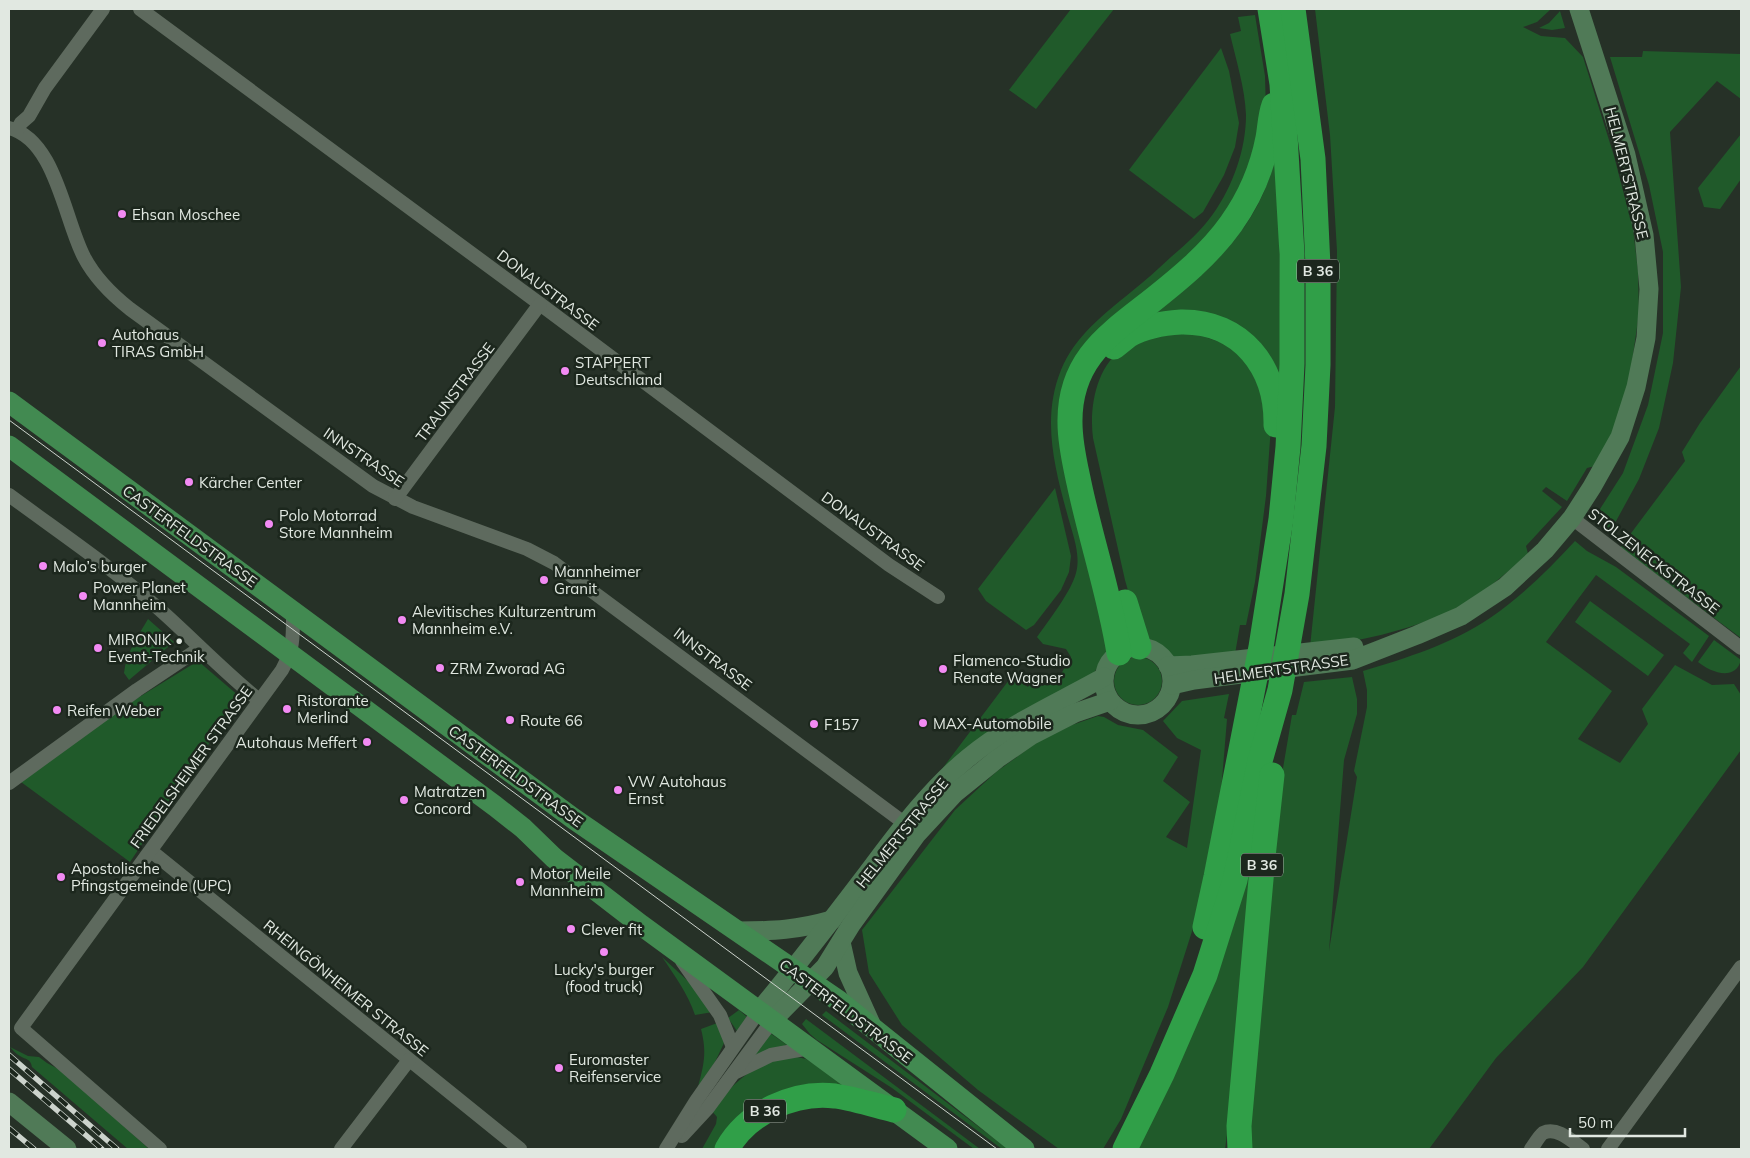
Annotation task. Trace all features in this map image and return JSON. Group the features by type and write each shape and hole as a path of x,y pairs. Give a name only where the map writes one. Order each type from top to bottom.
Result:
{"highway":[{"name":"B 36","path":"1176,1039 1216,877 1261,647 1285,482 1292,364 1293,309 1289,181 1282,84 1270,9"},
{"name":"B 36","path":"1125,1149 1158,1082 1205,975 1235,880 1260,761 1280,690 1289,643 1306,522 1314,446 1318,365 1318,266 1313,159 1296,13"},
{"path":"1129,650 1115,629 1083,502 1073,452 1070,423 1071,399 1078,375 1094,349 1210,250 1230,225 1244,203 1263,162 1272,110 1282,84"},
{"path":"1129,650 1128,617 1100,497 1087,434 1085,413 1088,393 1100,362 1111,350 1129,335 1151,326 1168,322 1190,322 1210,325 1230,334 1249,348 1260,361 1274,392 1277,408 1276,430 1285,482"},
{"name":"B 36","path":"1232,1149 1239,1137 1263,857 1280,690"},
{"name":"B 36","path":"727,1149 746,1126 764,1112 787,1101 816,1096 833,1096 894,1110"}],"main road":[{"name":"CASTERFELDSTRASSE","path":"9,402 574,819 738,931 872,1026 1024,1149"},
{"path":"9,446 495,806 523,828 554,858 676,952 894,1110"},
{"name":"B 36","path":"894,1110 947,1149"}],"street":[{"name":"INNSTRASSE","path":"103,9 45,88 29,116 13,129 37,146 47,163 84,257 98,280 130,309 373,486 396,499 433,515 527,549 554,563 911,829"},
{"name":"DONAUSTRASSE","path":"140,9 882,559 938,597"},
{"name":"HELMERTSTRASSE","path":"1172,685 1194,680 1353,660 1461,616 1505,587 1545,550 1572,518 1592,487 1620,437 1636,387 1646,338 1649,289 1644,235 1626,155 1579,9"},
{"name":"TRAUNSTRASSE","path":"396,499 540,304"},
{"path":"9,495 132,586 172,621 228,675 259,700"},
{"name":"STOLZENECKSTRASSE","path":"1572,518 1741,648"},
{"name":"FRIEDELSHEIMER STRASSE","path":"160,1149 21,1028 282,670 290,654 293,638 293,612"},
{"name":"HELMERTSTRASSE","path":"1168,666 1349,648 1417,635"},
{"path":"9,783 137,690 200,648"},
{"path":"1129,650 1151,650 1161,656 1168,666 1172,675 1172,685 1168,697 1160,707 1149,714 1131,715 1123,712 1110,701 1105,689 1104,677 1106,668 1112,659 1129,650"},
{"name":"HELMERTSTRASSE","path":"802,976 825,967 940,784 968,758 1039,711 1104,677"},
{"name":"HELMERTSTRASSE","path":"766,1016 802,976 832,920 911,829 997,759 1032,735 1074,713 1110,701"},
{"name":"RHEINGÖNHEIMER STRASSE","path":"151,851 520,1149"},
{"path":"738,931 783,931 806,928 832,920"},
{"path":"841,942 848,973 872,1026"},
{"path":"676,952 720,1014 733,1046"},
{"path":"1608,1149 1741,967"},
{"path":"668,1149 733,1046 766,1016"},
{"path":"668,1149 707,1109 733,1074 766,1016"},
{"path":"733,1074 771,1055 810,1048"},
{"path":"341,1149 409,1060"},
{"path":"9,1102 67,1149"},
{"path":"1531,1149 1543,1134 1551,1131 1561,1134 1583,1149"}],"green space":[{"path":"1071,9 1114,9 1036,109 1009,90"},
{"path":"1315,9 1551,9 1537,22 1523,27 1541,36 1565,38 1583,57 1614,156 1633,229 1638,271 1639,313 1630,376 1615,427 1595,466 1587,468 1567,501 1546,487 1542,491 1562,507 1526,546 1528,554 1482,592 1451,611 1435,618 1382,635 1310,647 1335,407 1337,251 1330,135"},
{"path":"1560,11 1565,28 1552,30 1539,28 1549,23"},
{"path":"1255,15 1265,76 1266,112 1235,207 1073,376 1111,648 1091,677 939,773 1012,676 1028,687 1033,680 1043,686 1052,674 1058,679 1071,657 1066,649 1043,644 1037,637 1069,589 1076,573 1078,559 1052,444 1051,425 1055,388 1067,358 1082,336 1101,317 1193,237 1213,214 1227,192 1241,154 1246,115 1242,84 1230,34 1241,31 1238,17"},
{"path":"1221,48 1229,71 1239,123 1235,147 1224,175 1203,212 1194,219 1129,170"},
{"path":"1643,51 1741,54 1741,99 1717,81 1670,132 1681,287 1673,363 1659,428 1639,479 1609,534 1601,522 1600,509 1623,473 1648,405 1663,333 1663,252 1649,185 1610,57 1642,57"},
{"path":"1741,134 1741,179 1720,209 1704,207 1698,188"},
{"path":"1278,151 1281,384 1265,356 1147,319 1190,285 1228,248 1258,205 1269,180"},
{"path":"1176,327 1240,349 1272,412 1266,496 1255,582 1246,625 1240,625 1235,654 1175,658 1145,638 1133,608 1125,580 1093,438 1092,414 1094,401 1101,376 1107,365 1125,347"},
{"path":"1741,366 1741,638 1620,548 1685,461 1682,452 1700,423"},
{"path":"1055,488 1071,556 1069,572 1061,590 1034,625 1026,630 986,601 978,589"},
{"path":"1575,541 1587,551 1616,567 1709,636 1692,662 1683,653 1690,644 1596,575 1546,642 1612,691 1578,739 1620,763 1648,724 1642,709 1675,665 1712,685 1734,684 1741,695 1741,750 1583,967 1496,1058 1429,1149 1247,1149 1280,786 1292,715 1296,715 1304,682 1352,677 1357,699 1357,714 1344,760 1329,951 1357,777 1354,771 1367,707 1367,690 1363,671 1444,643 1490,618 1524,592"},
{"path":"1590,601 1664,655 1648,676 1575,622"},
{"path":"148,619 174,642 129,680 124,673 127,659"},
{"path":"1714,640 1741,660 1738,667 1733,671 1728,673 1715,672 1698,662"},
{"path":"1138,657 1147,659 1155,664 1160,672 1162,681 1160,690 1155,698 1147,703 1138,705 1129,703 1121,698 1116,690 1114,681 1116,672 1121,664 1129,659"},
{"path":"198,661 240,697 130,862 21,782 123,707"},
{"path":"1229,694 1224,718 1227,719 1221,792 1194,925 1168,1007 1121,1119 1103,1149 1059,1149 978,1090 902,1025 869,973 862,930 955,810 996,772 1039,741 1072,725 1098,716 1104,717 1118,725 1143,730 1178,757 1163,781 1190,802 1166,837 1187,848 1201,750 1177,738 1163,721 1182,701"},
{"path":"1257,809 1225,1149 1134,1149"},
{"path":"662,957 689,982 713,1012 695,1015 685,992"},
{"path":"739,1010 747,1017 737,1031 728,1018"},
{"path":"826,1011 1008,1149 1002,1149 822,1015"},
{"path":"806,1019 980,1149 974,1149 892,1088 817,1040 802,1024"},
{"path":"720,1022 724,1043 715,1062 698,1087 704,1058 701,1029"},
{"path":"770,1033 787,1045 753,1057"},
{"path":"10,1047 28,1056 39,1057 64,1072 149,1149 128,1149 32,1067 29,1061"},
{"path":"797,1057 806,1059 854,1090 823,1088 718,1149 702,1149 716,1124 717,1117 711,1110 730,1089 744,1076 760,1066 776,1060"}],"tram line":[{"path":"9,420 997,1149"}],"railway":[{"path":"9,1055 117,1149"},
{"path":"9,1069 102,1149"},
{"path":"9,1128 34,1149"}],"place":[{"name":"Ehsan Moschee","path":"122,214"},
{"name":"Autohaus TIRAS GmbH","path":"102,343"},
{"name":"STAPPERT Deutschland","path":"565,371"},
{"name":"Kärcher Center","path":"189,482"},
{"name":"Polo Motorrad Store Mannheim","path":"269,524"},
{"name":"Malo’s burger","path":"43,566"},
{"name":"Mannheimer Granit","path":"544,580"},
{"name":"Power Planet Mannheim","path":"83,596"},
{"name":"Alevitisches Kulturzentrum Mannheim e.V.","path":"402,620"},
{"name":"MIRONIK • Event-Technik","path":"98,648"},
{"name":"ZRM Zworad AG","path":"440,668"},
{"name":"Flamenco-Studio Renate Wagner","path":"943,669"},
{"name":"Ristorante Merlind","path":"287,709"},
{"name":"Reifen Weber","path":"57,710"},
{"name":"Route 66","path":"510,720"},
{"name":"MAX-Automobile","path":"923,723"},
{"name":"F157","path":"814,724"},
{"name":"Autohaus Meffert","path":"367,742"},
{"name":"VW Autohaus Ernst","path":"618,790"},
{"name":"Matratzen Concord","path":"404,800"},
{"name":"Apostolische Pfingstgemeinde (UPC)","path":"61,877"},
{"name":"Motor Meile Mannheim","path":"520,882"},
{"name":"Clever fit","path":"571,929"},
{"name":"Lucky's burger (food truck)","path":"604,952"},
{"name":"Euromaster Reifenservice","path":"559,1068"}]}
